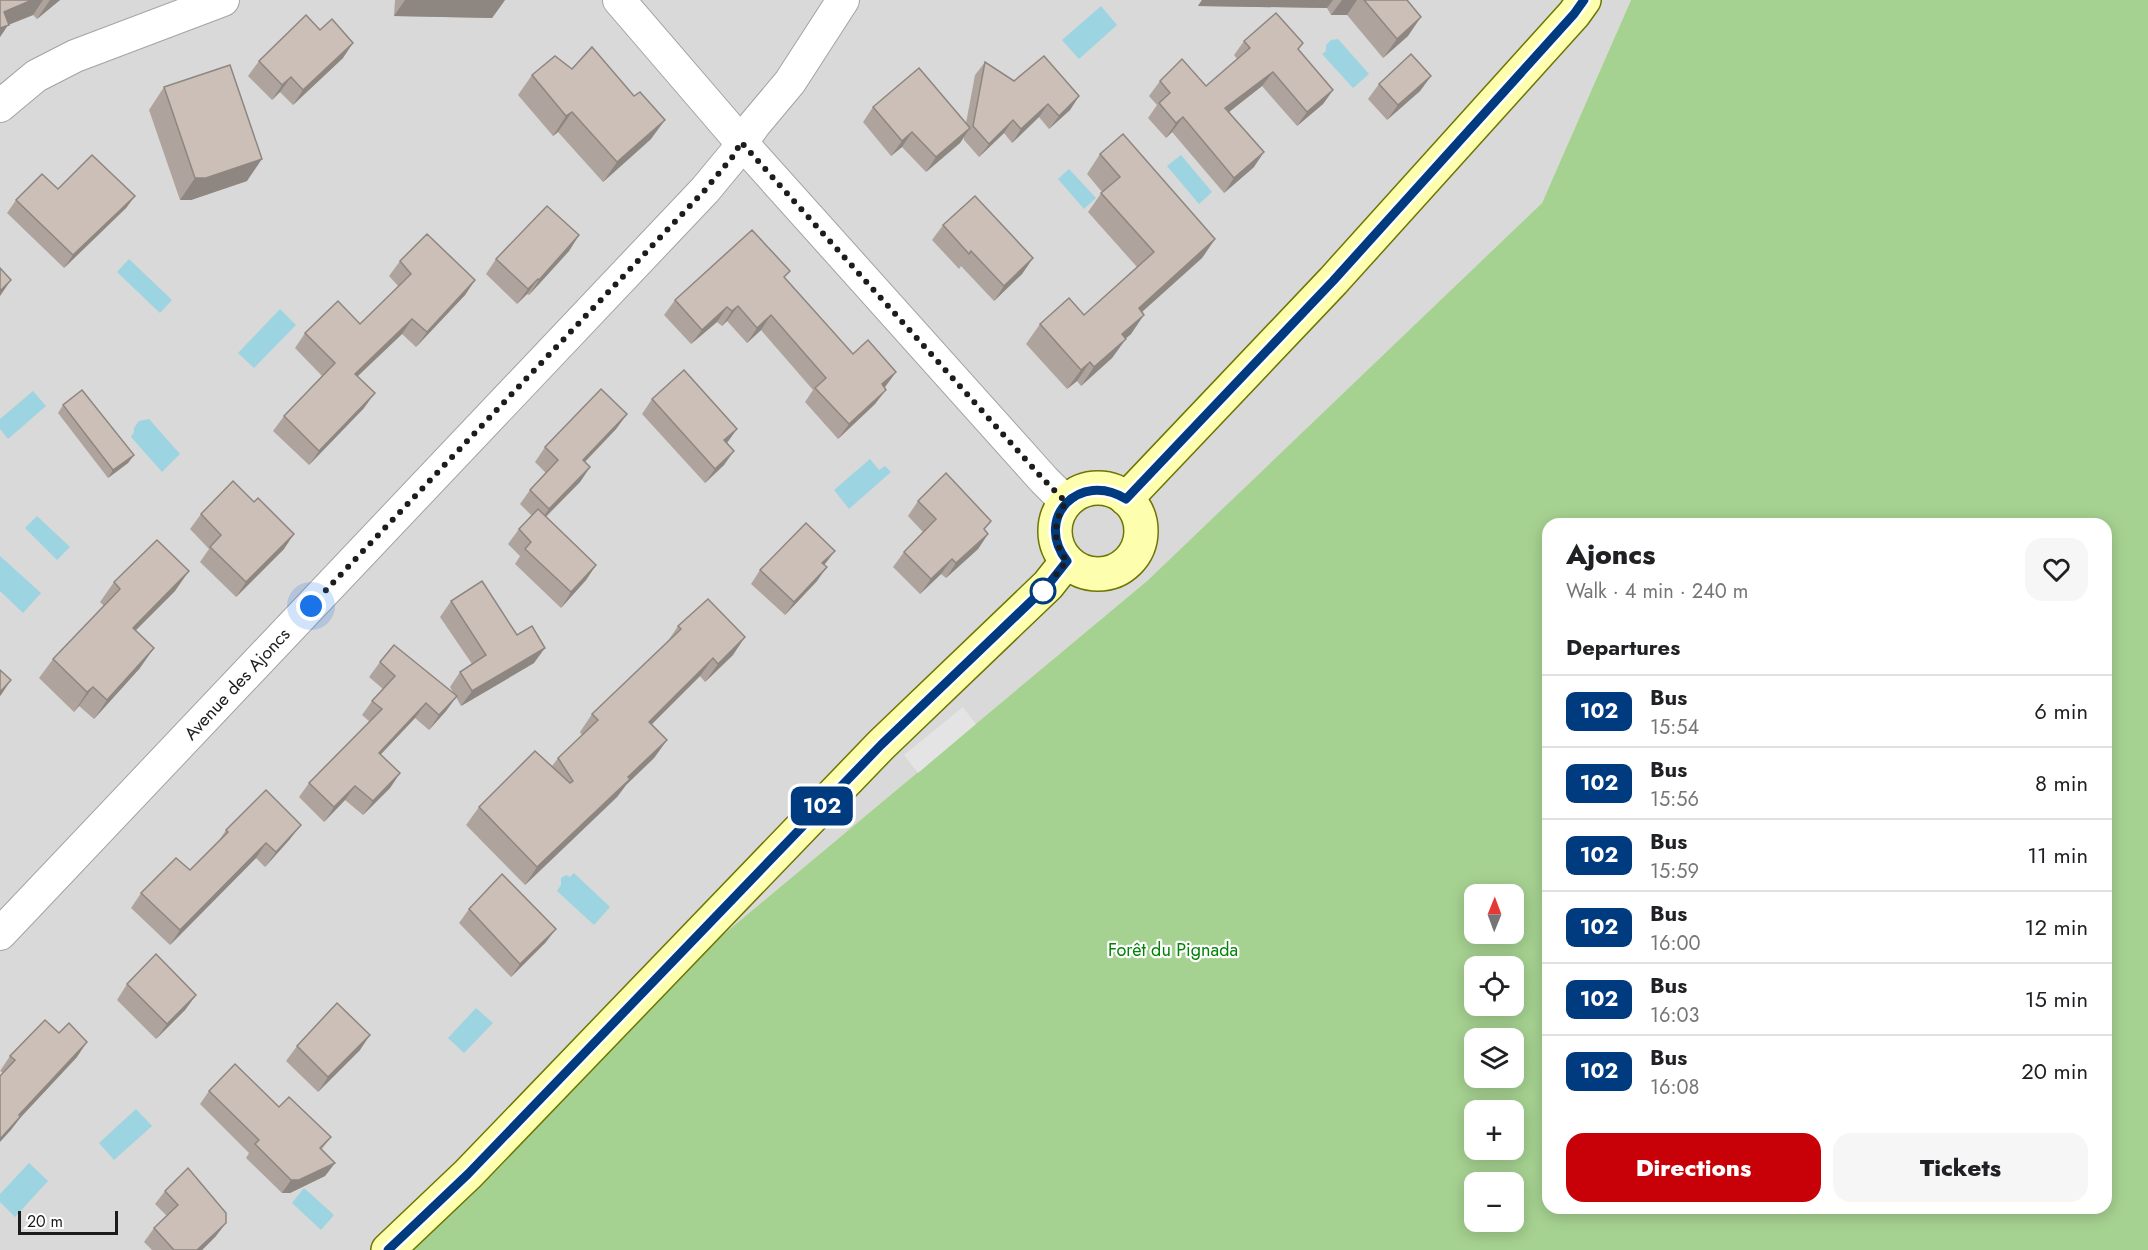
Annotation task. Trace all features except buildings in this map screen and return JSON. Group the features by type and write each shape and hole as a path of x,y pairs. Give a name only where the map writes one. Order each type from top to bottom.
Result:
{"main road":[{"path":"1126,499 1333,281 1574,14 1584,0"},
{"path":"1102,489 1115,492 1126,499 1138,515 1141,526 1138,547 1133,556 1117,570 1096,574 1085,572 1067,561 1061,552 1055,532 1060,511 1066,502 1077,494 1102,489"},
{"path":"388,1250 468,1174 881,745 1048,585 1067,561"}],"street":[{"path":"0,106 36,76 75,56 223,0"},
{"path":"619,0 741,142 1066,502"},
{"name":"Avenue des Ajoncs","path":"0,934 470,435 705,190 734,155 763,113 790,82 843,0"}],"shaded area":[{"path":"0,0 1631,0 1542,203 1147,581 549,1080 382,1250 0,1250"},
{"path":"963,707 976,724 918,773 904,755"}],"green space":[{"name":"Forêt du Pignada","path":"1631,0 2148,0 2148,1250 382,1250 549,1080 1147,581 1542,203"}],"water":[{"path":"1101,6 1117,25 1079,59 1062,40"},
{"path":"1338,39 1369,74 1353,88 1322,54 1331,40"},
{"path":"1181,155 1212,192 1199,204 1167,166"},
{"path":"1069,169 1096,198 1084,209 1058,179"},
{"path":"129,259 172,300 160,313 117,272"},
{"path":"280,309 296,325 254,368 238,353"},
{"path":"33,391 46,406 8,439 0,429 0,419"},
{"path":"149,419 180,454 162,472 131,437 139,421"},
{"path":"870,459 879,470 885,466 891,472 849,509 834,490"},
{"path":"37,516 70,547 57,560 25,528"},
{"path":"0,556 41,593 23,613 0,591"},
{"path":"574,873 610,907 594,925 557,891 561,885 561,878 566,875 570,877"},
{"path":"476,1008 493,1023 464,1053 448,1038"},
{"path":"136,1109 152,1126 114,1160 99,1143"},
{"path":"29,1163 48,1181 15,1217 0,1202 0,1194"},
{"path":"304,1188 334,1215 321,1230 292,1203"}],"bus line":[{"name":"102","path":"388,1250 468,1174 881,745 1048,585 1067,561 1061,552 1055,532 1056,521 1066,502 1077,494 1102,489 1115,492 1126,499 1333,281 1574,14 1584,0"}],"route":[{"path":"311,606 470,435 705,190 734,155 741,142 1066,502 1056,521 1055,532 1061,552 1067,561 1043,591"}]}
